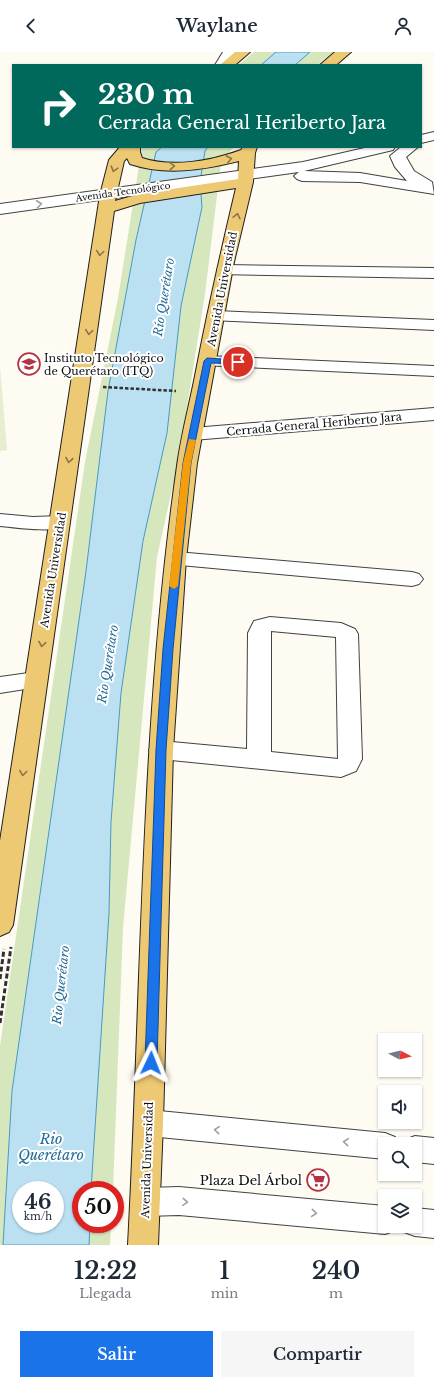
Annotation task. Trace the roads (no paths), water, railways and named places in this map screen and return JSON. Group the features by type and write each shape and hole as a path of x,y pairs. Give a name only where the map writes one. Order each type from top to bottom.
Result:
{"main road":[{"path":"228,64 243,52"},
{"path":"329,64 344,52"},
{"name":"Avenida Universidad","path":"0,926 107,202 117,160 127,148"},
{"path":"134,154 147,165 163,166 211,162 235,158 248,150"},
{"name":"Avenida Universidad","path":"143,1245 149,1123 161,750 176,559 187,463 225,270 245,178 248,150"},
{"path":"107,202 139,194 245,178"}],"street":[{"path":"223,64 230,52"},
{"path":"245,178 303,167 384,148"},
{"path":"410,148 398,156 403,170 414,179 432,189"},
{"path":"303,167 334,168 368,172 432,189"},
{"path":"245,178 321,175 379,180 414,188 432,189"},
{"name":"Avenida Tecnológico","path":"0,209 107,202"},
{"path":"225,270 434,273"},
{"path":"216,316 434,325"},
{"path":"207,361 434,371"},
{"name":"Cerrada General Heriberto Jara","path":"193,434 434,414"},
{"path":"0,520 33,523 60,522"},
{"path":"176,559 412,579"},
{"path":"161,750 341,768 348,765 350,759 347,634 341,630 270,624 262,626 259,633 259,759"},
{"path":"0,685 36,680"},
{"path":"149,1123 378,1145"},
{"path":"422,1150 434,1151"},
{"path":"146,1202 180,1201 378,1219"},
{"path":"422,1223 434,1224"}],"water":[{"path":"276,52 310,52 296,64 262,64"},
{"name":"Rio Querétaro","path":"161,148 207,148 205,151 200,182 202,207 181,306 167,433 143,541 121,693 111,822 109,913 92,1181 72,1181 72,1233 90,1233 89,1245 3,1245 12,1091 86,571 108,391 136,240 156,152"}],"place":[{"name":"Instituto Tecnológico de Querétaro (ITQ)","path":"29,364"},
{"name":"Plaza Del Árbol","path":"318,1180"}],"water label":[{"name":"Río Querétaro","path":"164,297"},
{"name":"Río Querétaro","path":"108,664"},
{"name":"Río Querétaro","path":"61,985"}]}
